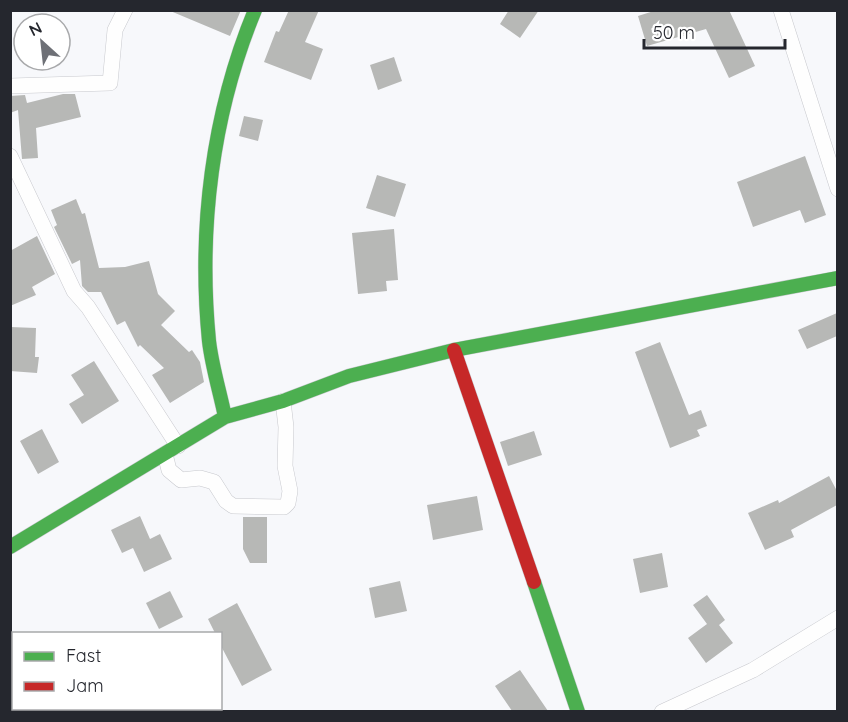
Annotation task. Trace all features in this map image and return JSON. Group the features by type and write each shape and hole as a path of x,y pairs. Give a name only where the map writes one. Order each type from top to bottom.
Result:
{"street":[{"path":"10,86 110,83 115,30 125,10"},
{"path":"225,417 210,343 205,267 214,164 230,78 255,10"},
{"path":"782,10 837,189"},
{"path":"10,156 74,291 88,307 172,450 170,470 181,480 200,478 214,482 226,501 233,506 284,507 288,503 290,491 285,466 286,428 283,401"},
{"path":"10,547 225,417 283,401 349,376 454,350 837,278"},
{"path":"454,350 578,711"},
{"path":"662,711 753,670 837,618"}],"building":[{"path":"168,10 241,10 230,36"},
{"path":"289,10 319,10 305,42 323,49 311,80 264,62 276,31 279,32"},
{"path":"509,10 539,10 520,38 500,24"},
{"path":"657,10 729,10 755,66 729,78 706,29 647,46 638,16"},
{"path":"394,57 402,81 378,90 370,65"},
{"path":"63,94 75,94 81,117 36,128 38,158 22,159 18,110 10,113 10,96 25,95 27,103"},
{"path":"244,116 263,120 258,141 239,136"},
{"path":"805,156 826,215 805,223 800,210 753,227 737,182"},
{"path":"377,175 406,184 395,217 366,208"},
{"path":"76,199 82,214 85,213 99,268 125,267 149,261 158,294 175,311 161,325 189,352 192,350 200,362 204,382 170,403 152,375 164,368 140,345 138,347 125,321 117,325 101,292 88,292 82,286 80,260 72,264 54,227 57,225 51,210"},
{"path":"394,229 398,280 386,281 387,291 358,294 352,233"},
{"path":"37,236 55,274 32,287 36,295 10,306 10,251"},
{"path":"837,313 837,336 807,349 798,330"},
{"path":"10,327 36,328 35,357 39,357 37,373 10,371"},
{"path":"660,342 689,415 701,410 707,426 697,430 700,436 670,448 635,352"},
{"path":"94,361 119,401 82,424 69,404 84,395 71,375"},
{"path":"42,429 59,462 38,474 20,441"},
{"path":"534,431 542,455 508,466 500,442"},
{"path":"829,476 837,491 837,505 791,530 794,537 765,550 748,513 778,500 779,503"},
{"path":"477,496 483,530 433,540 427,505"},
{"path":"140,516 150,539 160,534 172,559 144,572 133,548 122,553 111,530"},
{"path":"243,517 267,517 267,563 250,563 243,549"},
{"path":"662,553 668,587 640,593 633,559"},
{"path":"400,581 407,611 375,618 369,588"},
{"path":"170,591 183,617 159,629 146,603"},
{"path":"707,595 725,620 719,625 733,643 706,663 688,638 707,624 693,605"},
{"path":"237,603 272,670 242,686 222,648 222,632 214,632 208,619"},
{"path":"520,670 548,711 512,711 495,686"}],"traffic: fast":[{"path":"225,417 209,341 206,299 207,214 212,172 228,90 255,10"},
{"path":"10,547 225,417 283,401 349,376 454,350 838,278"},
{"path":"534,582 578,712"}],"traffic: jam":[{"path":"454,350 534,582"}]}
